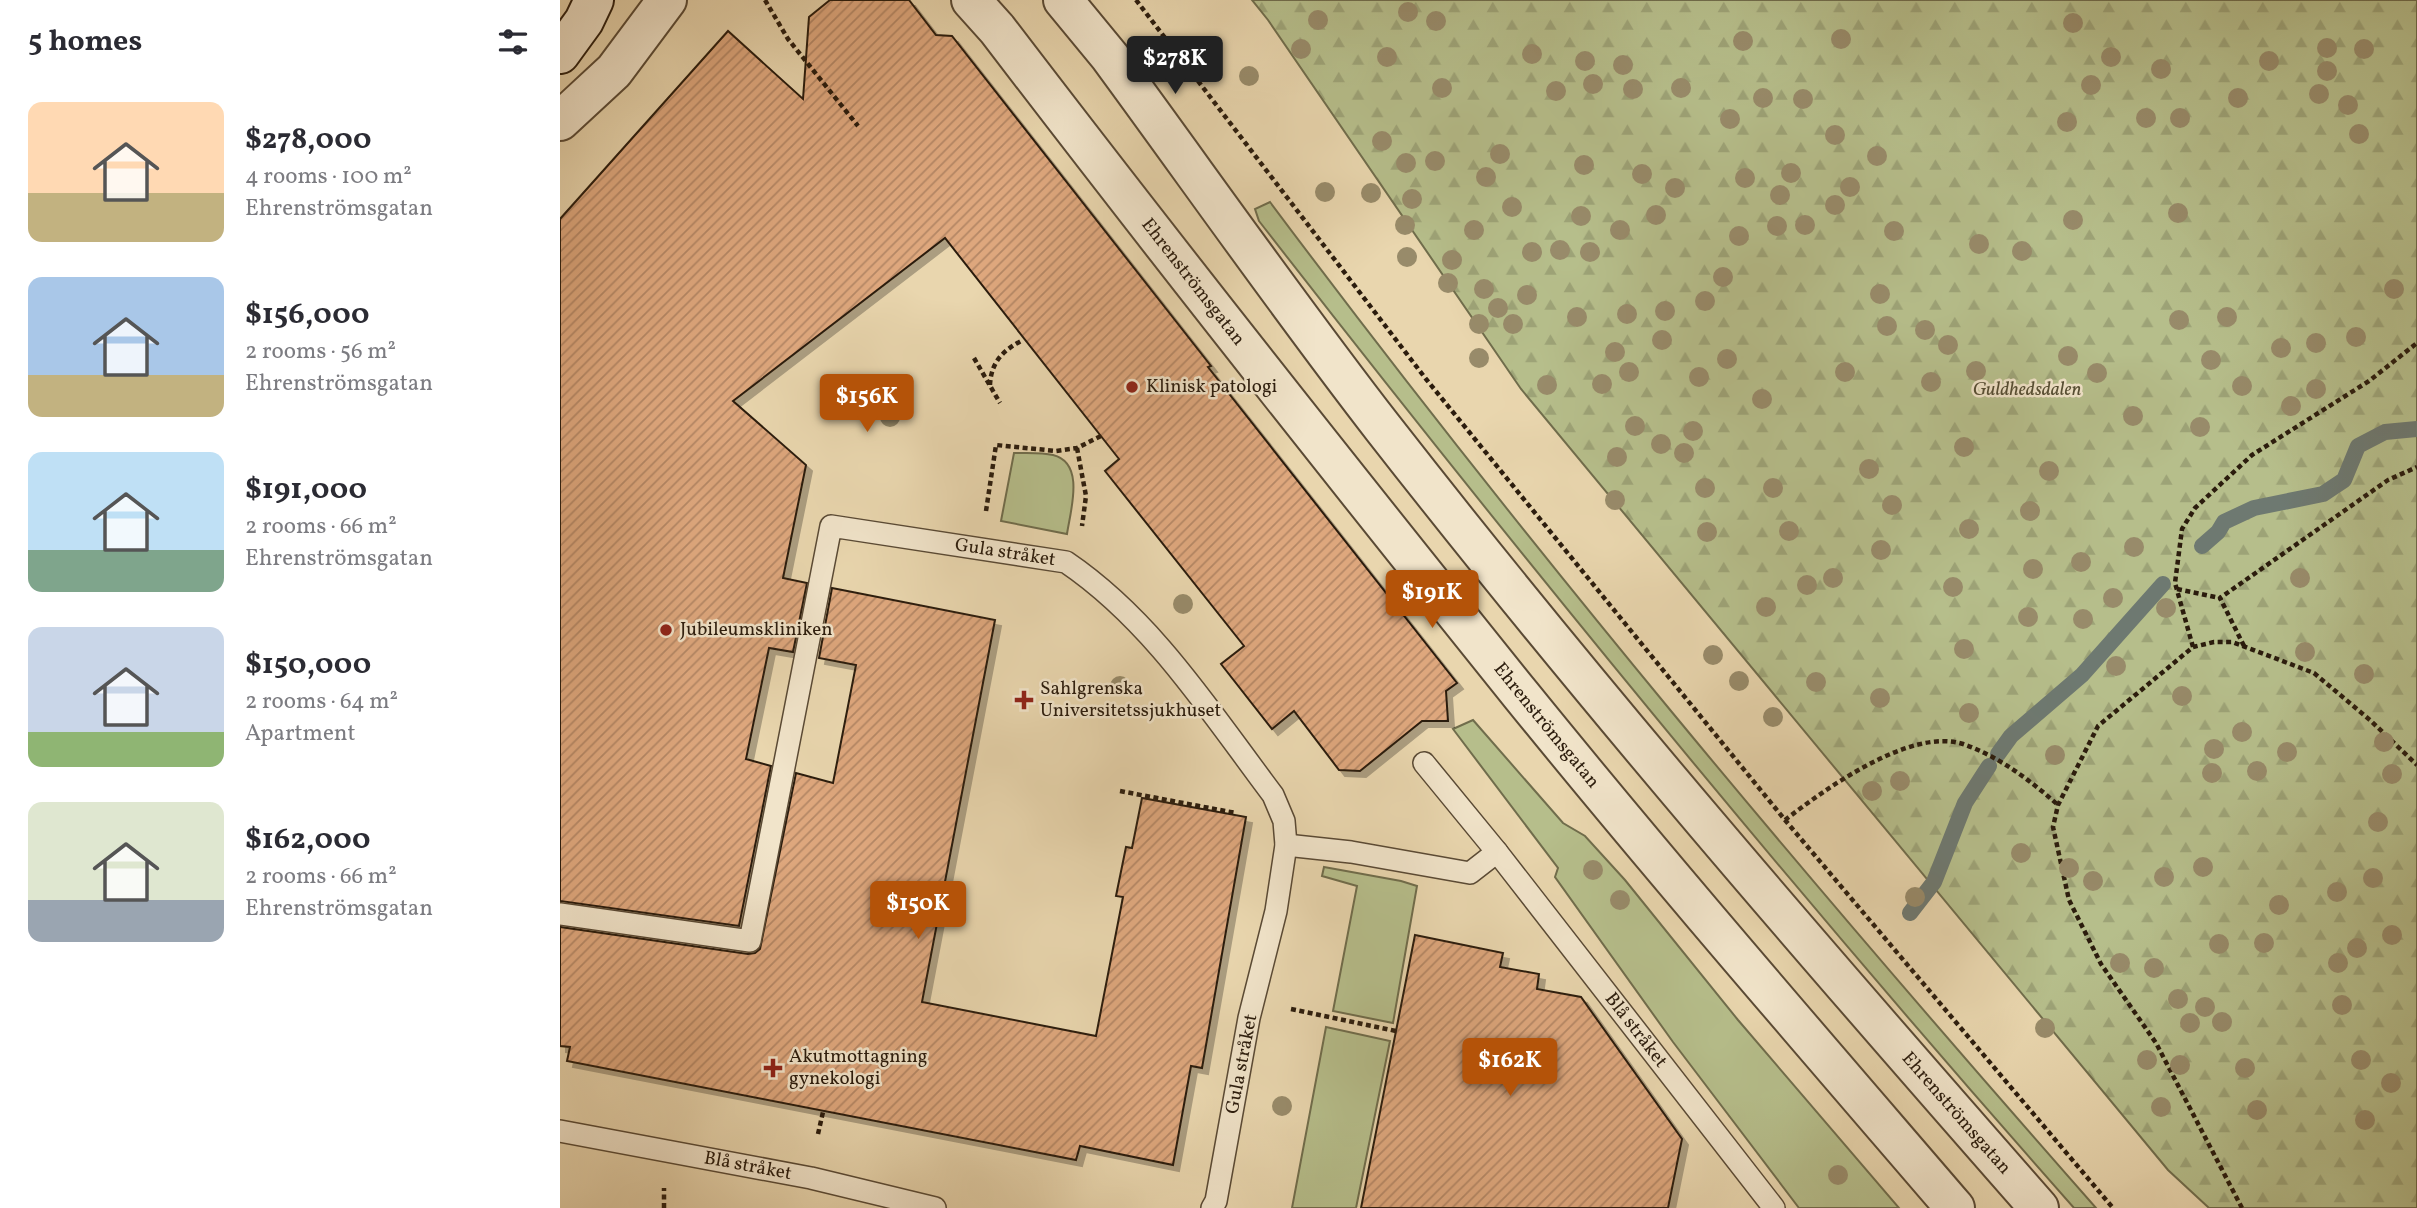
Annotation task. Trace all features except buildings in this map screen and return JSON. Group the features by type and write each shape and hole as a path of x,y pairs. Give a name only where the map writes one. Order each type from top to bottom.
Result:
{"street":[{"path":"560,54 584,21 594,0"},
{"path":"560,121 614,71 667,0"},
{"name":"Ehrenströmsgatan","path":"971,0 997,29 1146,222 1522,696 1790,1017 1955,1208"},
{"name":"Ehrenströmsgatan","path":"1063,0 1110,57 1381,425 1488,561 1723,843 1902,1053 2039,1208"}],"lane":[{"name":"Gula stråket","path":"560,914 750,941 831,526 1066,562 1093,580 1165,654 1273,795 1283,821 1286,845 1276,911 1254,1002 1214,1205"},
{"path":"1286,845 1351,852 1470,873 1497,852 1424,763"},
{"name":"Blå stråket","path":"1497,852 1774,1208"},
{"name":"Blå stråket","path":"560,1131 811,1178 935,1208"}],"path":[{"path":"765,0 788,39 858,126"},
{"path":"1136,0 1426,379 1785,820 2113,1208"},
{"path":"990,385 991,372 997,359 1021,341"},
{"path":"2193,647 2175,583 2182,529 2204,500 2252,455 2369,381 2417,343"},
{"path":"974,358 1000,402"},
{"path":"980,550 996,445 1056,451 1077,448 1101,436"},
{"path":"1077,448 1086,496 1080,535"},
{"path":"2177,589 2220,598 2388,480 2417,467"},
{"path":"2220,598 2244,647"},
{"path":"2242,1208 2156,1043 2101,964 2069,900 2053,827 2058,804 2098,726 2130,698 2174,666 2193,647 2214,642 2232,642 2314,673 2370,720 2417,765"},
{"path":"1785,820 1857,769 1930,743 1961,743 1997,760 2058,804"},
{"path":"1120,791 1283,821"},
{"path":"1254,1002 1396,1031"},
{"path":"818,1134 823,1112"}],"green space":[{"name":"Guldhedsdalen","path":"1252,0 2417,0 2417,1208 2209,1208 2168,1170 1521,389"},
{"path":"1270,202 1468,460 1673,713 1882,962 2096,1208 2074,1208 1968,1088 1761,844 1557,597 1259,221 1255,209"},
{"path":"1014,453 1053,455 1063,460 1070,468 1074,489 1067,534 1001,521"},
{"path":"1473,720 1563,823 1585,836 1625,880 1738,1020 1899,1208 1799,1208 1673,1042 1555,877 1558,868 1453,729"},
{"path":"1324,867 1417,886 1393,1023 1333,1011 1357,886 1322,876"},
{"path":"1326,1027 1390,1041 1356,1208 1292,1208"}],"waterway":[{"path":"2202,546 2218,532 2224,522 2254,508 2323,494 2344,480 2358,446 2385,432 2417,429"},
{"path":"1998,754 2011,736 2082,675 2163,584"},
{"path":"1910,913 1934,882 1965,803 1989,766"}],"place":[{"name":"Klinisk patologi","path":"1132,387"},
{"name":"Jubileumskliniken","path":"666,630"},
{"name":"Sahlgrenska Universitetssjukhuset","path":"1024,700"},
{"name":"Akutmottagning gynekologi","path":"773,1068"}]}
